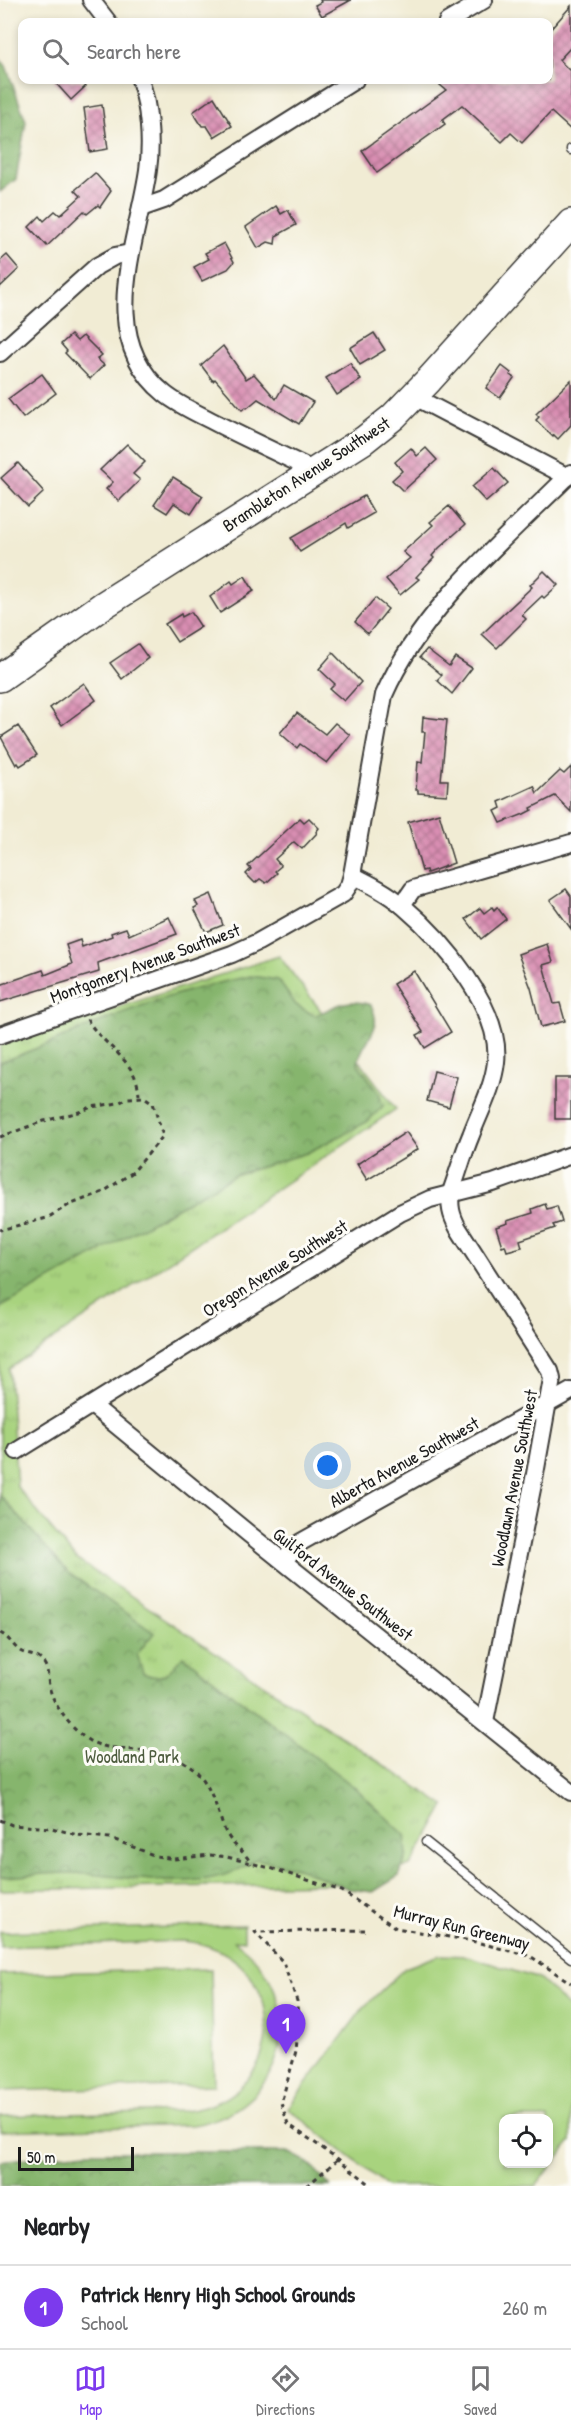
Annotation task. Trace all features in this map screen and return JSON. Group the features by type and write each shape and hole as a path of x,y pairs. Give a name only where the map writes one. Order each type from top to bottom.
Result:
{"main road":[{"name":"Brambleton Avenue Southwest","path":"0,678 102,606 364,440 393,417 571,223"}],"street":[{"path":"91,0 105,18"},
{"path":"454,18 484,0"},
{"path":"141,84 147,114 149,153 141,208 125,286 126,324 140,364 165,394 195,412 315,471"},
{"path":"141,208 164,200 349,84"},
{"path":"0,353 96,266 115,256 130,253"},
{"path":"352,875 384,694 394,672 450,594 569,475 414,396"},
{"path":"402,905 413,890 571,843"},
{"name":"Woodlawn Avenue Southwest","path":"352,875 402,905 423,925 454,962 482,1002 491,1020 496,1039 496,1059 490,1087 451,1192 452,1217 550,1371 552,1379 485,1722"},
{"name":"Montgomery Avenue Southwest","path":"0,1035 208,963 258,942 343,894 352,875"},
{"name":"Oregon Avenue Southwest","path":"17,1451 93,1406 380,1225 430,1198 493,1183 571,1155"},
{"name":"Alberta Avenue Southwest","path":"283,1561 301,1542 571,1391"},
{"path":"549,1402 571,1402"},
{"name":"Guilford Avenue Southwest","path":"93,1406 571,1792"}],"lane":[{"path":"426,1842 571,1958"}],"path":[{"path":"81,1007 101,1038 123,1056 130,1066 139,1097"},
{"path":"0,1137 44,1121 83,1112 90,1107 103,1107 128,1098 144,1096 153,1103 157,1110 163,1136 133,1172 103,1192 69,1205 47,1218 0,1230"},
{"path":"0,1633 7,1636 21,1652 40,1658 47,1669 49,1686 55,1700 72,1725 89,1741 118,1749 154,1752 180,1760 200,1772 212,1794 228,1836 246,1852 251,1864"},
{"name":"Murray Run Greenway","path":"0,1820 12,1825 52,1828 77,1835 110,1838 156,1856 174,1859 210,1855 227,1857 342,1891 396,1928 472,1941 530,1956 571,1983"},
{"path":"365,1930 255,1932 283,1962 297,2001 296,2050 284,2089 282,2110 288,2124 338,2158 372,2186"},
{"path":"307,2186 338,2158"}],"green space":[{"path":"0,58 6,66 26,121 16,179 0,192"},
{"name":"Woodland Park","path":"279,956 396,1109 9,1369 17,1487 76,1559 445,1806 410,1866 333,1884 0,1890 0,1045"},
{"path":"251,976 278,980 296,1005 315,1016 348,1002 371,1005 375,1015 374,1030 363,1048 358,1064 379,1093 383,1106 367,1122 307,1153 235,1175 0,1308 0,1062 157,1001 194,989"},
{"path":"0,1495 68,1572 154,1633 137,1654 143,1673 156,1677 161,1676 183,1656 353,1786 405,1835 407,1855 399,1876 373,1892 349,1889 298,1868 256,1859 236,1871 214,1878 190,1881 69,1873 0,1877"},
{"path":"244,1925 244,1940 234,1941 259,1964 275,1991 281,2019 280,2048 269,2074 251,2097 226,2115 193,2125 0,2131 0,2116 185,2111 221,2100 247,2080 262,2054 266,2025 261,1996 245,1970 219,1951 183,1941 0,1947 0,1932"},
{"path":"440,1955 467,1956 539,1979 571,2009 571,2141 553,2164 553,2114 499,2114 499,2168 550,2168 536,2186 387,2186 288,2108 364,2007 405,1968"},
{"path":"211,1969 214,2085 0,2091 0,1974"},
{"path":"87,2152 288,2152 309,2163 330,2186 0,2186 0,2161"}],"building":[{"path":"320,0 351,0 322,16 315,5 321,2"},
{"path":"571,6 571,47 559,60 571,72 571,130 551,112 522,143 511,133 502,142 462,105 442,120 445,124 377,173 362,151 446,90 439,84 553,84 553,26"},
{"path":"57,84 84,84 86,86 71,100"},
{"path":"214,97 232,126 214,137 207,126 202,126 193,112"},
{"path":"102,105 108,149 90,152 84,108"},
{"path":"95,173 111,191 100,207 98,205 87,214 84,211 47,246 29,227 40,216 44,221 55,211 60,215 81,196 75,190"},
{"path":"276,206 281,214 288,210 296,225 276,236 275,244 268,242 258,248 246,227"},
{"path":"224,243 234,262 228,269 202,281 194,267 209,259 205,253"},
{"path":"7,255 19,269 0,287 0,261"},
{"path":"374,333 385,350 360,365 350,348"},
{"path":"71,335 77,341 83,336 102,355 97,359 104,365 90,379 65,353 67,351 61,344"},
{"path":"223,346 246,379 254,374 276,399 284,385 313,402 299,424 258,399 242,410 215,379 213,381 201,365"},
{"path":"350,363 361,380 337,395 326,378"},
{"path":"502,366 514,378 500,398 486,388"},
{"path":"42,374 56,393 23,418 8,399"},
{"path":"571,380 571,425 558,439 536,420 539,417 536,414"},
{"path":"127,444 145,462 133,474 140,480 119,501 106,489 113,482 100,470"},
{"path":"411,448 417,456 426,448 437,460 403,491 392,480 402,471 395,462"},
{"path":"18,463 44,492 28,507 1,478"},
{"path":"494,468 508,483 486,502 472,487"},
{"path":"173,477 203,496 191,514 174,503 167,513 154,505"},
{"path":"364,496 374,513 348,528 346,523 300,552 291,538"},
{"path":"449,506 465,525 439,548 432,556 434,558 416,577 419,579 400,595 386,579 410,558 403,552 433,525 430,522"},
{"path":"544,571 558,585 522,615 526,619 497,648 482,634 532,587 530,585"},
{"path":"245,576 254,591 220,613 210,597 231,581 233,584"},
{"path":"375,598 388,609 368,634 355,622"},
{"path":"191,612 201,627 177,642 165,624 181,614 182,617"},
{"path":"138,644 148,658 122,679 110,663"},
{"path":"427,649 449,666 455,657 472,668 452,694 437,680 442,675 420,657"},
{"path":"333,653 361,682 344,701 330,689 335,684 319,669"},
{"path":"84,683 96,700 62,725 50,708"},
{"path":"297,713 325,734 335,723 350,735 327,763 300,744 297,748 280,733"},
{"path":"423,717 447,720 441,780 448,780 447,795 418,793 416,790 418,761 422,762 425,732 422,732"},
{"path":"18,726 37,755 20,766 18,763 16,765 1,737"},
{"path":"571,767 571,812 555,796 524,814 501,823 495,811 501,808 499,802 534,786 537,793 560,771 564,774"},
{"path":"439,813 454,863 427,873 426,870 422,871 408,822"},
{"path":"300,818 304,822 309,818 319,828 317,833 302,849 294,842 275,859 281,866 275,871 277,873 266,883 260,879 255,883 246,874 251,869 248,866"},
{"path":"566,889 571,896 571,929 550,900"},
{"path":"211,894 223,925 206,932 194,908 198,906 195,901"},
{"path":"492,907 494,910 497,907 506,919 481,939 466,919 480,908 484,913"},
{"path":"169,917 177,934 98,963 99,972 0,1002 0,985 43,970 45,975 72,964 66,945 80,940 82,947 126,928 129,935"},
{"path":"547,944 553,962 543,965 554,1004 560,1003 565,1021 541,1027 531,988 518,954"},
{"path":"414,971 451,1032 425,1048 417,1035 423,1032 393,984"},
{"path":"434,1071 457,1077 449,1107 427,1101"},
{"path":"555,1078 571,1078 571,1119 555,1119"},
{"path":"406,1132 418,1149 367,1180 357,1164"},
{"path":"545,1204 547,1209 557,1206 562,1222 553,1225 555,1228 520,1240 522,1247 507,1251 505,1245 502,1246 496,1227 533,1213 532,1209"}],"place":[{"name":"Patrick Henry High School Grounds","path":"286,2054"}]}
